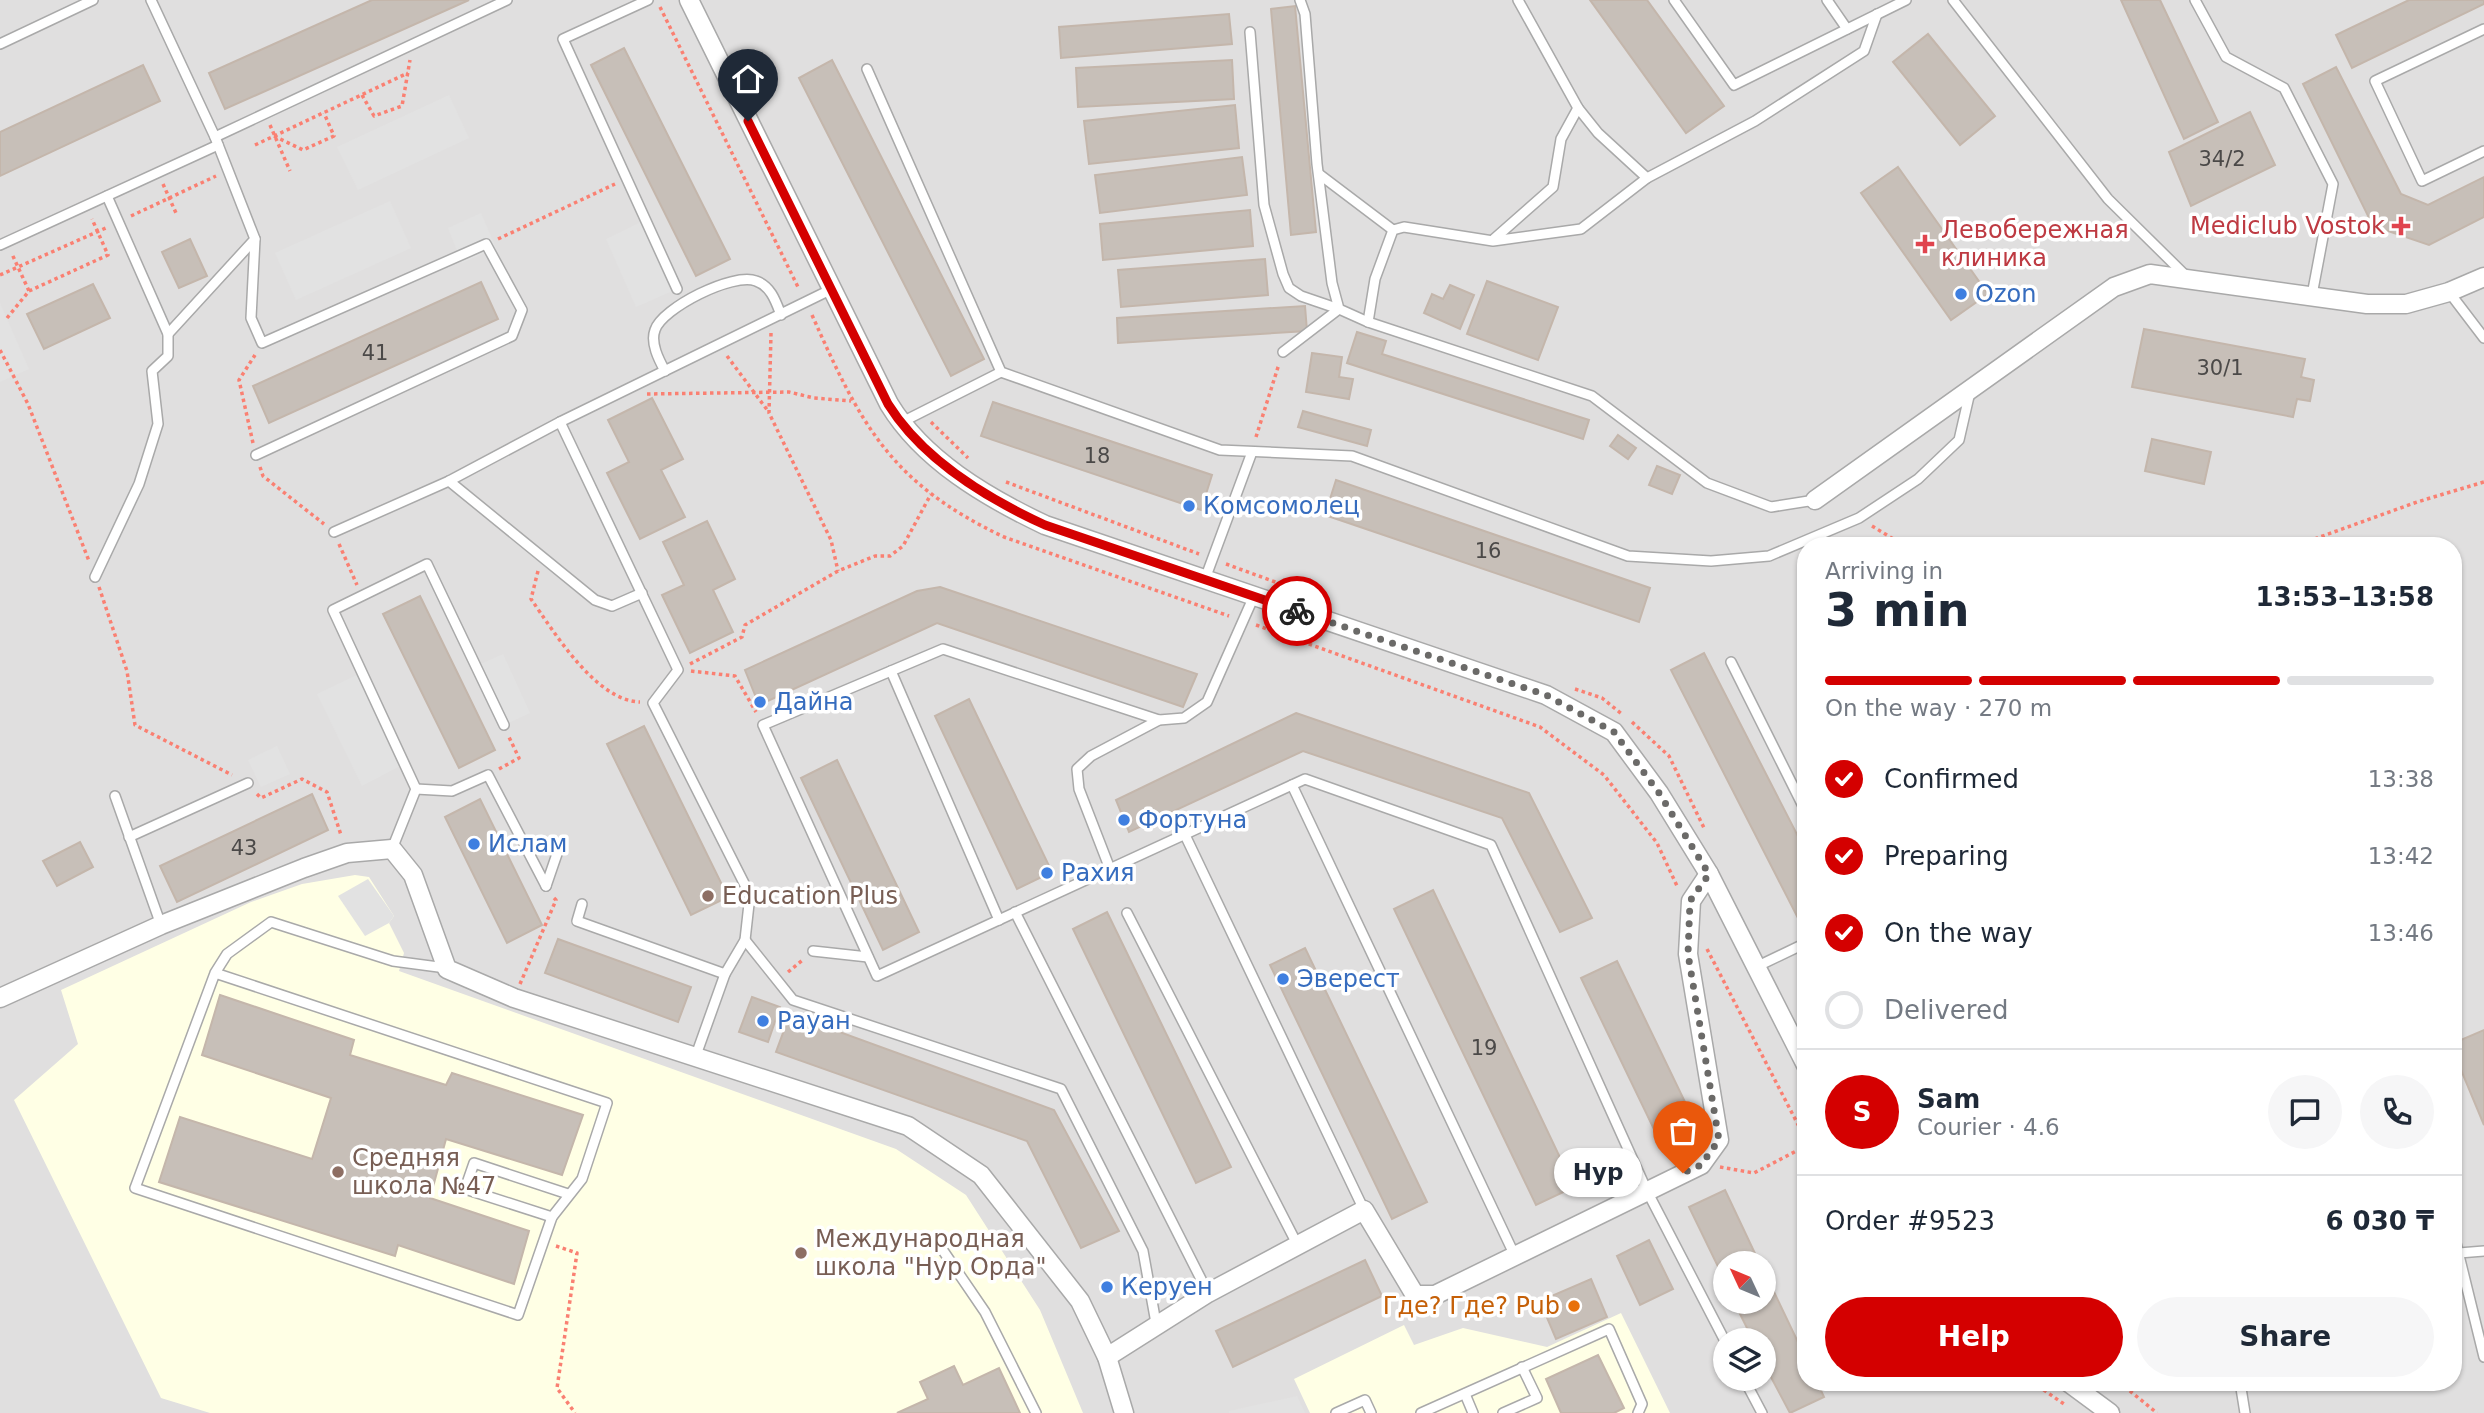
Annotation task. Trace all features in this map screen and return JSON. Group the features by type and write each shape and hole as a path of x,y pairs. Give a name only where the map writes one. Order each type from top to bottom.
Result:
{"street":[{"path":"689,0 900,423 942,463 1008,508 1045,525 1546,695 1614,732 1659,793 1709,874 1797,1046"},
{"path":"1815,500 2114,287 2150,274 2186,276 2367,304 2406,304 2449,292 2484,277"},
{"path":"0,998 161,925 347,853 392,849 412,876 447,969 513,998 908,1126 981,1175 1080,1301 1107,1357 1124,1413"},
{"path":"1107,1357 1156,1323 1208,1293 1364,1210 1415,1295 1435,1295 1701,1165 1719,1140 1688,954 1690,901 1709,874"},
{"path":"2080,1391 2110,1413"}],"lane":[{"path":"0,44 93,0"},
{"path":"151,0 216,141 255,239 251,318 262,343 486,244 522,310 512,336 256,455"},
{"path":"3,244 158,172 216,141 507,0"},
{"path":"648,0 563,39 677,289"},
{"path":"1300,0 1305,14 1332,283 1339,309"},
{"path":"1518,0 1578,108 1598,133 1647,178"},
{"path":"1674,0 1734,85 1906,0"},
{"path":"1827,0 1847,29"},
{"path":"1953,0 2108,199 2186,276"},
{"path":"2195,0 2226,57 2284,88 2333,184 2312,295"},
{"path":"1393,230 1404,227 1493,241 1581,229 1647,178 1755,121 1864,51 1877,14"},
{"path":"2484,29 2375,80 2422,181 2484,151"},
{"path":"1250,32 1264,205 1289,288 1301,296 1368,322 1592,396 1707,483 1771,507 1815,500"},
{"path":"867,69 1001,372 1220,450 1352,456 1628,556 1711,561 1769,556 1797,544"},
{"path":"1493,241 1553,187 1561,139 1578,108"},
{"path":"1319,174 1393,230"},
{"path":"95,577 139,484 158,424 152,371 168,356 168,334 107,196"},
{"path":"1368,322 1375,279 1393,230"},
{"path":"168,334 255,239"},
{"path":"666,371 657,357 653,334 660,317 692,299 732,281 756,280 771,291 777,317"},
{"path":"334,533 449,481 560,422 832,289"},
{"path":"2449,292 2484,338"},
{"path":"1283,352 1339,309"},
{"path":"900,423 1001,372"},
{"path":"1814,537 1859,518 1918,479 1959,440 1970,392"},
{"path":"560,422 678,670 653,703 750,895 745,940 725,974 695,1059"},
{"path":"1205,579 1252,452"},
{"path":"449,481 595,600 612,606 642,593"},
{"path":"392,849 416,789 332,610 427,564 504,725"},
{"path":"1254,596 1207,702 1184,718 1159,720 943,649 763,725 877,975 1305,779 1491,845 1647,1191 1718,1328"},
{"path":"1731,662 1797,793"},
{"path":"891,671 999,920"},
{"path":"1110,869 1079,789 1077,769 1091,756 1159,720"},
{"path":"416,789 452,791 488,775 546,886"},
{"path":"129,837 248,783"},
{"path":"1292,785 1515,1256"},
{"path":"115,796 161,925"},
{"path":"1185,835 1364,1210"},
{"path":"546,886 558,851"},
{"path":"582,904 577,921 725,974"},
{"path":"1016,912 1208,1293"},
{"path":"1127,913 1297,1244"},
{"path":"215,973 607,1103 582,1179 552,1217 518,1315 135,1188 215,973 228,954 271,922 393,961 447,969"},
{"path":"745,940 793,1000 1061,1089 1143,1251 1156,1323"},
{"path":"1758,966 1797,947"},
{"path":"813,951 868,957"},
{"path":"552,1217 465,1189 474,1163 568,1194"},
{"path":"2462,1253 2484,1251"},
{"path":"944,1252 985,1312 1036,1413"},
{"path":"2462,1265 2484,1357"},
{"path":"1421,1413 1609,1329 1642,1404 1638,1413"},
{"path":"1503,1413 1537,1398 1522,1367"},
{"path":"1750,1391 1762,1413"},
{"path":"2242,1391 2245,1413"},
{"path":"1465,1394 1473,1413"},
{"path":"1336,1413 1365,1400 1371,1413"}],"path":[{"path":"362,95 374,116 402,106 413,44"},
{"path":"255,145 408,73"},
{"path":"274,136 303,150 334,136 324,113"},
{"path":"274,136 290,172"},
{"path":"0,275 227,171"},
{"path":"158,172 176,213"},
{"path":"486,244 626,179"},
{"path":"7,318 29,291 108,255 85,206"},
{"path":"3,244 29,291"},
{"path":"769,413 777,317"},
{"path":"718,346 740,369 769,413 831,540 838,571"},
{"path":"0,350 28,404 95,577 127,671 135,725 248,783 261,798 302,779 327,792 347,853"},
{"path":"1252,452 1283,352"},
{"path":"625,390 654,396 789,392 814,398 850,401"},
{"path":"922,413 973,463"},
{"path":"1002,481 1290,587"},
{"path":"2320,537 2417,502 2484,482"},
{"path":"678,670 742,637 745,625 838,571 875,556 890,556 903,547 931,494"},
{"path":"1859,518 1890,537"},
{"path":"334,533 362,596"},
{"path":"543,559 534,579 531,599 566,650 610,693 633,702 653,703"},
{"path":"678,670 735,676 763,725"},
{"path":"1563,684 1602,698 1669,756 1710,840"},
{"path":"488,775 519,758 504,725"},
{"path":"513,998 556,900 546,886"},
{"path":"778,981 813,951"},
{"path":"1701,1165 1754,1172 1797,1150"},
{"path":"544,1242 577,1253 557,1388 575,1413"},
{"path":"2045,1391 2066,1405"},
{"path":"2130,1391 2157,1413"}],"shaded area":[{"path":"0,0 2484,0 2484,1413 0,1413"},
{"path":"449,95 469,138 358,190 337,147"},
{"path":"390,201 411,248 296,300 275,253"},
{"path":"481,213 496,248 462,263 448,228"},
{"path":"645,220 677,289 636,307 606,239"},
{"path":"0,303 29,369 0,382"},
{"path":"503,654 530,713 504,725 476,666"},
{"path":"361,673 404,764 362,786 317,694"},
{"path":"277,746 290,774 261,787 248,760"},
{"name":"Средняя школа №47","path":"355,875 369,877 394,916 389,923 404,953 399,971 896,1149 966,1195 1040,1310 1083,1413 210,1413 161,1398 14,1100 78,1044 61,990 251,902 302,884"},
{"path":"368,879 394,916 389,923 365,936 338,896"},
{"path":"1621,1313 1670,1413 1310,1413 1294,1379 1404,1325 1414,1345 1463,1328 1547,1347"},
{"path":"1297,1396 1305,1413 1229,1413 1229,1411"}],"building":[{"path":"372,0 469,0 225,109 209,73"},
{"path":"1590,0 1647,0 1724,106 1686,133"},
{"path":"2121,0 2160,0 2218,122 2184,139"},
{"path":"2409,0 2484,0 2484,4 2352,68 2336,35"},
{"path":"1295,6 1316,232 1291,235 1271,9"},
{"path":"1229,14 1232,44 1061,58 1059,27"},
{"path":"1928,34 1995,116 1960,145 1893,62"},
{"path":"624,48 730,259 696,276 591,65"},
{"path":"832,60 984,359 951,376 799,78"},
{"path":"1232,60 1234,99 1078,107 1076,68"},
{"path":"143,65 160,101 0,176 0,132"},
{"path":"2336,67 2401,194 2428,205 2484,177 2484,217 2429,245 2373,226 2303,84"},
{"path":"1235,105 1239,148 1089,164 1084,121"},
{"path":"2250,112 2275,165 2191,206 2169,152"},
{"path":"1242,157 1247,195 1100,213 1095,175"},
{"name":"Левобережная клиника","path":"1898,167 1988,294 1951,320 1861,193"},
{"path":"1250,210 1253,246 1103,260 1100,224"},
{"path":"190,239 207,276 179,288 162,252"},
{"path":"1265,259 1268,295 1121,307 1118,270"},
{"path":"1487,281 1558,307 1538,360 1467,334"},
{"path":"481,282 498,319 269,423 253,386"},
{"path":"93,284 110,318 44,349 27,314"},
{"path":"1450,285 1474,295 1460,329 1424,313 1432,294 1443,299"},
{"path":"1305,306 1307,331 1118,343 1117,318"},
{"path":"2144,329 2305,359 2301,377 2314,380 2310,401 2297,399 2293,417 2132,387"},
{"path":"1357,332 1386,341 1382,354 1589,420 1583,439 1347,363"},
{"path":"1312,353 1342,357 1339,377 1353,379 1349,399 1306,392"},
{"path":"652,398 683,459 661,470 685,517 640,539 607,473 629,462 608,420"},
{"path":"993,402 1212,475 1201,510 981,436"},
{"path":"1303,411 1371,430 1367,446 1298,427"},
{"path":"1618,435 1636,448 1628,459 1610,446"},
{"path":"2152,439 2211,452 2204,484 2145,471"},
{"path":"1657,466 1680,475 1672,494 1649,485"},
{"path":"1336,480 1650,588 1639,622 1325,515"},
{"path":"707,521 735,579 713,590 733,632 690,653 662,595 684,585 663,542"},
{"path":"940,587 1197,674 1183,707 937,623 759,705 745,670 917,591"},
{"path":"420,596 495,750 459,768 383,614"},
{"path":"1704,653 1797,834 1797,916 1671,670"},
{"path":"969,699 1052,872 1017,889 935,716"},
{"path":"1296,713 1529,793 1592,918 1560,932 1502,818 1303,751 1129,832 1116,800"},
{"path":"644,726 728,897 691,915 607,744"},
{"path":"837,760 919,932 883,950 801,778"},
{"path":"312,794 328,830 177,902 160,866"},
{"path":"480,799 542,925 507,943 445,817"},
{"path":"80,842 93,867 57,886 43,861"},
{"path":"1433,890 1574,1187 1536,1205 1394,909"},
{"path":"1107,912 1231,1167 1196,1183 1073,929"},
{"path":"558,939 691,987 678,1022 545,973"},
{"path":"1305,948 1427,1202 1392,1219 1270,965"},
{"path":"1617,961 1699,1131 1663,1148 1581,978"},
{"name":"Средняя школа №47","path":"220,995 354,1040 350,1055 446,1085 452,1073 583,1115 562,1175 446,1139 430,1198 529,1231 514,1284 398,1245 395,1256 159,1182 180,1117 312,1159 331,1098 202,1055"},
{"path":"752,997 780,1007 768,1042 739,1032"},
{"path":"790,1014 1054,1110 1119,1231 1081,1248 1027,1141 776,1052"},
{"path":"2484,1030 2484,1125 2462,1072 2462,1040"},
{"path":"1725,1190 1754,1251 1713,1251 1713,1256 1689,1207"},
{"path":"1649,1240 1673,1289 1640,1305 1617,1256"},
{"path":"1365,1260 1382,1296 1233,1367 1216,1331"},
{"path":"1591,1279 1607,1317 1556,1339 1540,1301"},
{"path":"1776,1296 1797,1340 1797,1391 1821,1391 1824,1397 1790,1413 1776,1387 1776,1328 1747,1328 1740,1314 1776,1314"},
{"path":"1598,1355 1624,1408 1614,1413 1561,1413 1546,1379"},
{"path":"954,1366 963,1385 999,1368 1020,1413 897,1413 928,1399 920,1382"}],"way so far":[{"path":"1297,611 1546,695 1614,732 1659,793 1709,874 1690,901 1688,954 1719,1140 1701,1165 1683,1173"}],"place":[{"name":"Mediclub Vostok","path":"2401,226"},
{"name":"Левобережная клиника","path":"1925,244"},
{"name":"Ozon","path":"1961,294"},
{"name":"Комсомолец","path":"1189,506"},
{"name":"Дайна","path":"760,702"},
{"name":"Фортуна","path":"1124,820"},
{"name":"Ислам","path":"474,844"},
{"name":"Рахия","path":"1047,873"},
{"name":"Education Plus","path":"708,896"},
{"name":"Эверест","path":"1283,979"},
{"name":"Рауан","path":"763,1021"},
{"name":"Средняя школа №47","path":"338,1172"},
{"name":"Нур","path":"1683,1173"},
{"name":"Международная школа \"Нур Орда\"","path":"801,1253"},
{"name":"Керуен","path":"1107,1287"},
{"name":"Где? Где? Pub","path":"1574,1306"}],"route":[{"path":"748,121 888,404 900,423 942,463 1008,508 1045,525 1297,611"}]}
